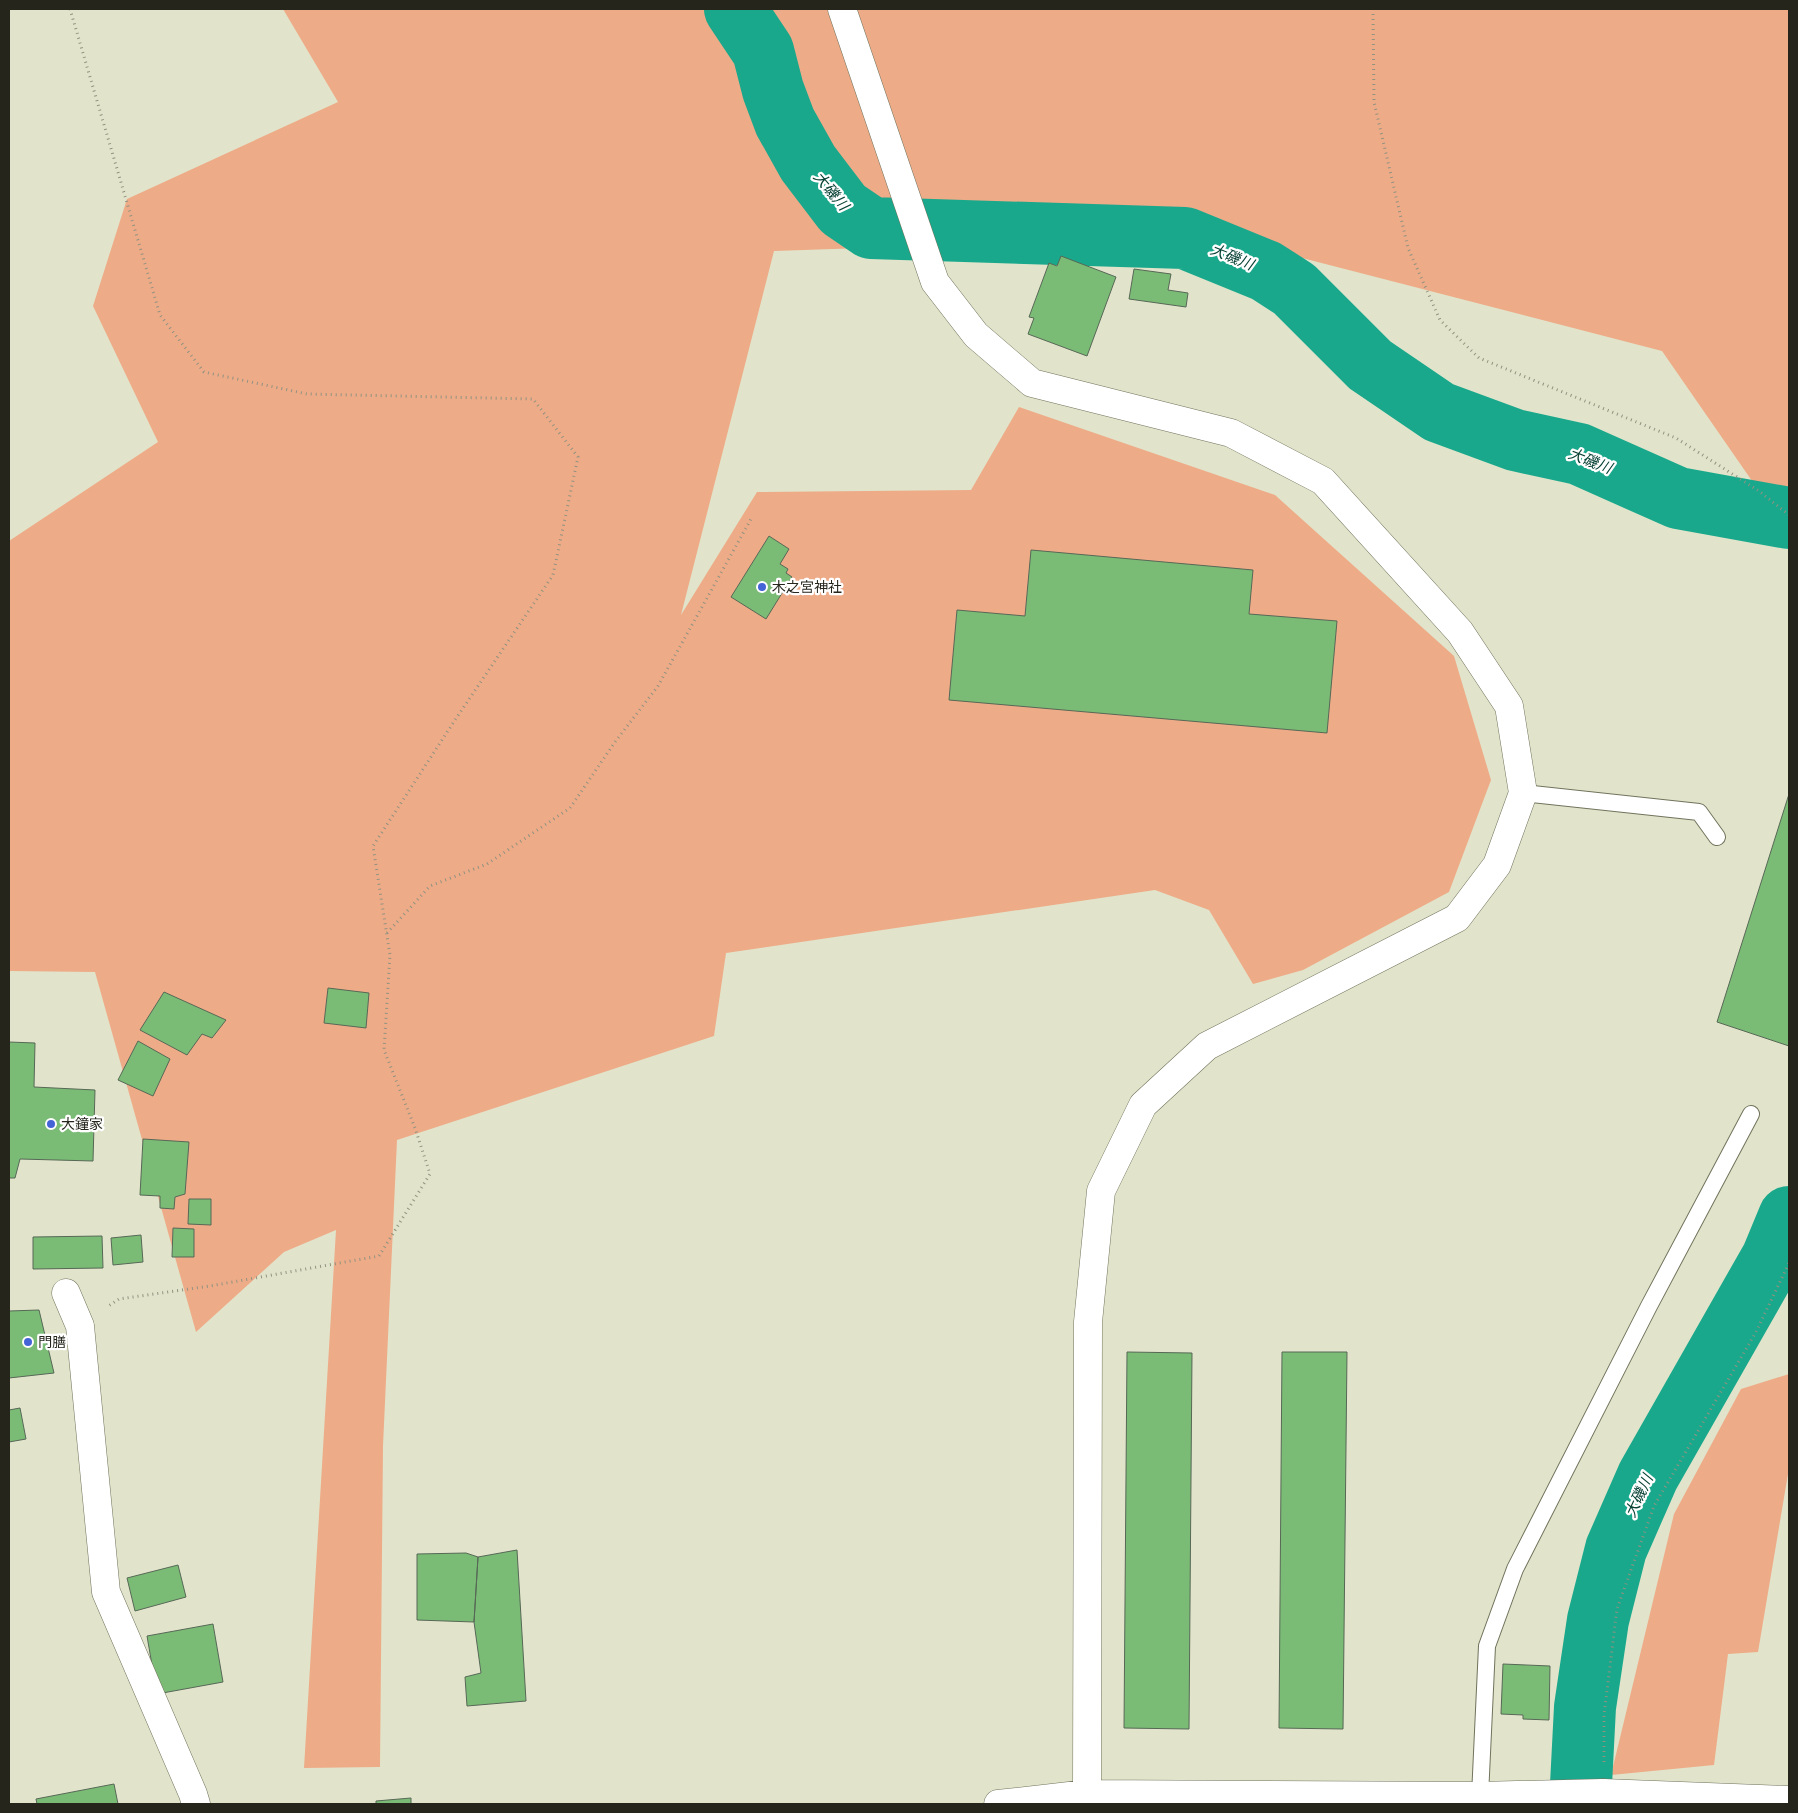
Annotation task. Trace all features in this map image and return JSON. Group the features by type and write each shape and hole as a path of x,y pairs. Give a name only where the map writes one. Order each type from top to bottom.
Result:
{"street":[{"path":"842,9 936,282 976,335 1032,383 1231,434 1323,481 1460,632 1509,706 1523,793 1497,865 1457,918 1207,1046 1143,1105 1101,1191 1088,1322 1087,1794"},
{"path":"66,1293 80,1326 106,1592 196,1804"},
{"path":"998,1804 1087,1794 1481,1795 1602,1793 1789,1800"}],"lane":[{"path":"1523,793 1700,812 1717,836"},
{"path":"1481,1795 1487,1646 1515,1569 1649,1306 1751,1114"}],"path":[{"path":"70,9 160,315 204,372 307,394 533,399 578,457 553,575 454,720 373,846 390,955 384,1050 415,1128 430,1174 379,1256 210,1286 119,1299 80,1326"},
{"path":"1373,9 1374,102 1408,248 1440,320 1479,358 1676,438 1759,492 1789,516"},
{"path":"387,934 430,886 487,864 570,808 615,742 658,686 751,519"},
{"path":"1602,1793 1604,1715 1617,1609 1654,1506 1756,1332 1789,1263"}],"shaded area":[{"path":"283,9 1789,9 1789,506 1759,491 1662,351 1217,236 774,251 681,615 757,492 971,490 1019,407 1275,495 1454,656 1491,780 1449,892 1303,970 1253,984 1209,910 1155,890 726,953 714,1036 397,1140 383,1446 380,1767 304,1768 336,1230 284,1252 196,1332 95,972 9,971 9,541 158,442 93,306 127,199 338,102"},
{"path":"1789,1374 1789,1468 1758,1652 1728,1654 1714,1765 1611,1775 1674,1514 1741,1389"}],"building":[{"path":"1061,256 1116,277 1087,356 1028,334 1034,318 1029,317 1049,263 1057,266"},
{"path":"1134,269 1171,274 1168,290 1188,293 1186,307 1129,299"},
{"name":"木之宮神社","path":"769,536 789,549 780,564 788,569 786,573 792,577 766,619 731,597"},
{"path":"1031,550 1253,570 1249,614 1337,621 1327,733 949,700 957,610 1025,616"},
{"path":"1789,794 1789,1046 1717,1022"},
{"path":"328,988 369,993 366,1028 324,1023"},
{"path":"164,992 226,1020 212,1038 202,1034 187,1055 140,1030"},
{"path":"138,1041 170,1059 153,1096 118,1080"},
{"name":"大鐘家","path":"9,1042 35,1043 34,1087 95,1090 93,1161 20,1159 15,1178 9,1178"},
{"path":"143,1139 189,1142 185,1194 175,1197 174,1209 160,1208 160,1196 140,1195"},
{"path":"189,1199 211,1199 211,1225 188,1224"},
{"path":"173,1228 194,1229 194,1257 172,1257"},
{"path":"141,1235 143,1262 113,1265 111,1238"},
{"path":"102,1236 103,1268 33,1269 33,1237"},
{"name":"門膳","path":"39,1310 54,1373 9,1378 9,1311"},
{"path":"1127,1352 1192,1353 1189,1729 1124,1728"},
{"path":"1282,1352 1347,1352 1343,1729 1279,1728"},
{"path":"20,1408 26,1439 9,1442 9,1410"},
{"path":"517,1550 526,1701 467,1706 465,1677 481,1673 474,1622 478,1557"},
{"path":"466,1553 478,1557 474,1622 417,1620 417,1554"},
{"path":"178,1565 186,1597 135,1611 127,1578"},
{"path":"213,1624 223,1682 157,1694 147,1636"},
{"path":"1503,1664 1550,1666 1549,1720 1523,1719 1523,1715 1501,1714"},
{"path":"114,1784 118,1804 37,1804 36,1799"},
{"path":"411,1798 411,1804 376,1804 376,1801"}],"waterway":[{"name":"大磯川","path":"735,9 763,51 773,90 785,122 808,163 843,209 871,228 1185,238 1266,271 1294,289 1370,365 1439,412 1515,440 1579,454 1678,498 1789,518"},
{"name":"大磯川","path":"1580,1804 1585,1707 1598,1620 1616,1549 1648,1476 1772,1258 1789,1217"}],"place":[{"name":"木之宮神社","path":"762,587"},
{"name":"大鐘家","path":"51,1124"},
{"name":"門膳","path":"28,1342"}]}
